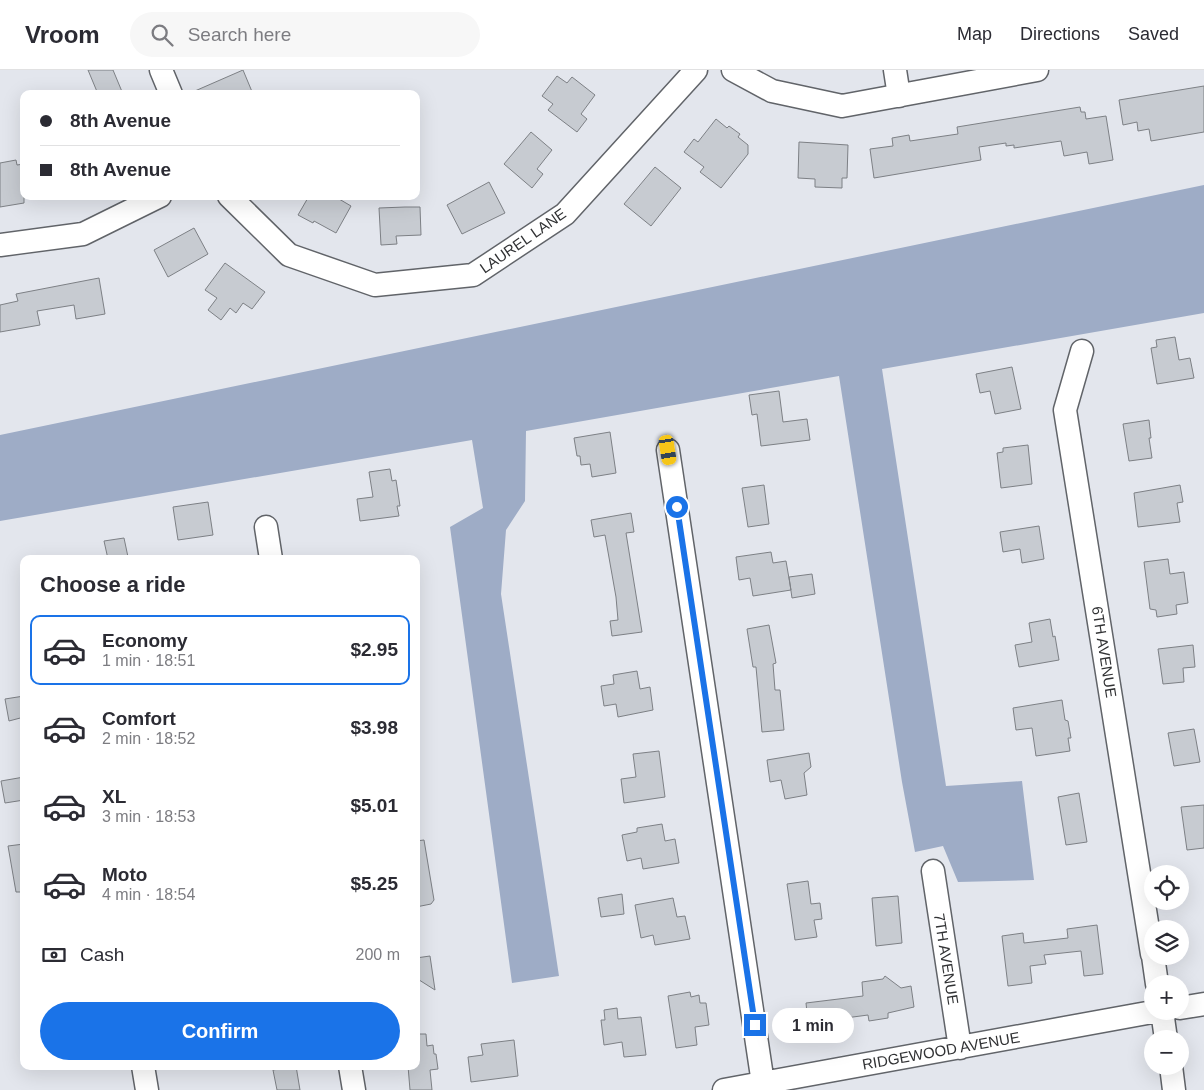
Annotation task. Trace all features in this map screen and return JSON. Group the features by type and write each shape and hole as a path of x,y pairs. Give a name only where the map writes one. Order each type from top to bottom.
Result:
{"street":[{"path":"161,70 169,90"},
{"name":"LAUREL LANE","path":"233,200 289,255 374,284 473,275 565,214 696,70"},
{"path":"733,70 772,91 842,106 1037,70"},
{"path":"895,70 899,96"},
{"path":"0,245 84,234 152,200"},
{"name":"6TH AVENUE","path":"1082,351 1065,410 1147,920"},
{"path":"668,450 764,1086"},
{"path":"266,527 270,555"},
{"name":"7TH AVENUE","path":"933,871 960,1048"},
{"path":"1189,1006 1204,1004"},
{"name":"RIDGEWOOD AVENUE","path":"724,1090 764,1086 1144,1014"},
{"path":"143,1070 147,1090"},
{"path":"351,1070 354,1090"},
{"path":"1172,1075 1174,1090"}],"shaded area":[{"path":"1204,185 1204,313 882,369 946,786 1022,781 1034,880 958,882 943,846 915,852 902,782 839,376 526,431 525,501 506,530 501,594 559,976 512,983 450,527 483,508 472,440 0,521 0,435"}],"building":[{"path":"88,70 113,70 121,90 96,90"},
{"path":"243,70 251,90 197,90"},
{"path":"557,76 567,83 572,77 595,95 581,114 587,119 577,132 548,110 553,104 542,96"},
{"path":"1204,86 1204,132 1151,141 1149,129 1138,131 1137,122 1123,125 1119,100"},
{"path":"1080,107 1081,112 1085,112 1086,119 1106,116 1113,160 1089,164 1087,152 1064,156 1061,141 1014,148 1014,145 1006,146 1006,143 979,147 981,160 874,178 870,149 893,146 892,138 909,135 910,141 958,134 957,127"},
{"path":"716,119 727,128 729,126 740,134 738,137 748,145 748,154 721,188 700,172 704,167 684,152 694,139 698,142"},
{"path":"531,132 552,150 537,169 543,174 532,188 504,164"},
{"path":"799,142 848,145 847,178 842,178 842,188 815,187 815,179 798,178"},
{"path":"16,160 17,165 20,165 20,200 24,200 24,203 0,207 0,163"},
{"path":"655,167 681,188 651,226 624,204"},
{"path":"489,182 505,213 462,234 447,205"},
{"path":"307,200 341,200 351,206 336,233 298,215"},
{"path":"420,207 421,235 396,236 397,244 381,245 379,208"},
{"path":"194,228 208,254 168,277 154,250"},
{"path":"225,263 265,292 252,309 243,303 236,313 230,308 221,320 208,310 217,298 205,290"},
{"path":"99,278 105,314 76,319 74,305 37,311 40,325 0,332 0,305 18,301 16,294"},
{"path":"1175,337 1179,360 1190,358 1194,378 1157,384 1151,348 1157,347 1156,340"},
{"path":"1012,367 1021,409 995,414 990,391 980,393 976,374"},
{"path":"779,391 783,422 807,419 810,440 761,446 757,414 752,415 749,395"},
{"path":"1149,420 1152,458 1129,461 1123,424"},
{"path":"610,432 616,473 592,477 590,464 581,465 580,456 577,456 574,438"},
{"path":"1028,445 1032,484 1001,488 997,453 1003,452 1003,448"},
{"path":"390,469 392,481 396,480 400,506 397,506 399,516 360,521 357,499 373,497 369,472"},
{"path":"764,485 769,524 748,527 742,488"},
{"path":"1180,485 1183,502 1177,503 1180,522 1138,527 1134,493"},
{"path":"208,502 213,535 178,540 173,507"},
{"path":"631,513 634,532 626,533 642,632 612,636 610,621 618,620 616,597 605,535 594,537 591,520"},
{"path":"1039,526 1044,559 1022,563 1020,549 1003,552 1000,532"},
{"path":"124,538 128,555 107,555 104,541"},
{"path":"771,552 773,563 786,561 791,590 753,596 750,578 739,580 736,557"},
{"path":"1168,559 1170,574 1184,572 1188,603 1176,605 1177,614 1157,617 1156,610 1150,609 1144,562"},
{"path":"812,574 815,594 792,598 789,577"},
{"path":"1050,619 1059,660 1019,667 1015,645 1032,642 1029,623"},
{"path":"769,625 776,663 773,664 775,690 780,690 784,730 762,732 756,667 753,667 747,629"},
{"path":"1193,645 1195,667 1183,668 1184,682 1163,684 1158,649"},
{"path":"637,671 640,689 650,687 653,710 618,717 616,704 604,706 601,686 614,684 613,675"},
{"path":"20,697 20,718 9,721 5,699"},
{"path":"1062,700 1065,720 1068,721 1071,738 1068,738 1070,751 1036,756 1032,728 1016,730 1013,708"},
{"path":"1194,729 1200,762 1174,766 1168,733"},
{"path":"659,751 665,797 624,803 621,779 636,777 633,754"},
{"path":"809,753 811,767 804,773 807,795 785,799 781,780 770,782 767,760"},
{"path":"20,778 20,801 5,803 1,781"},
{"path":"1079,793 1087,842 1066,845 1058,797"},
{"path":"1204,805 1204,848 1187,850 1181,807"},
{"path":"662,824 665,841 675,839 679,863 643,869 641,858 627,861 622,835 637,832 637,828"},
{"path":"420,840 424,840 434,900 431,904 420,906"},
{"path":"20,844 20,892 16,892 8,846"},
{"path":"808,881 811,904 820,903 822,919 814,920 817,937 795,940 787,884"},
{"path":"622,894 624,914 601,917 598,898"},
{"path":"898,896 902,943 876,946 872,898"},
{"path":"673,898 677,917 685,916 690,939 655,945 653,935 641,938 635,905"},
{"path":"1097,925 1103,974 1084,976 1081,951 1044,955 1046,964 1030,966 1032,983 1008,986 1002,936 1023,933 1024,943 1068,938 1067,929"},
{"path":"430,956 435,990 420,981 420,957"},
{"path":"885,976 901,988 911,986 914,1007 888,1013 888,1018 869,1021 868,1015 808,1023 806,1003 863,996 862,982 883,979"},
{"path":"690,992 691,997 699,995 700,1003 706,1003 709,1025 695,1027 697,1045 676,1048 668,996"},
{"path":"617,1008 618,1019 641,1017 646,1055 624,1057 622,1042 604,1045 601,1020 605,1020 604,1010"},
{"path":"420,1034 426,1034 427,1046 433,1045 438,1069 430,1070 432,1090 410,1090 408,1070 420,1070"},
{"path":"514,1040 518,1076 471,1082 468,1057 483,1055 481,1044"},
{"path":"273,1070 297,1070 300,1090 277,1090"}],"route":[{"path":"677,507 755,1025"}]}
